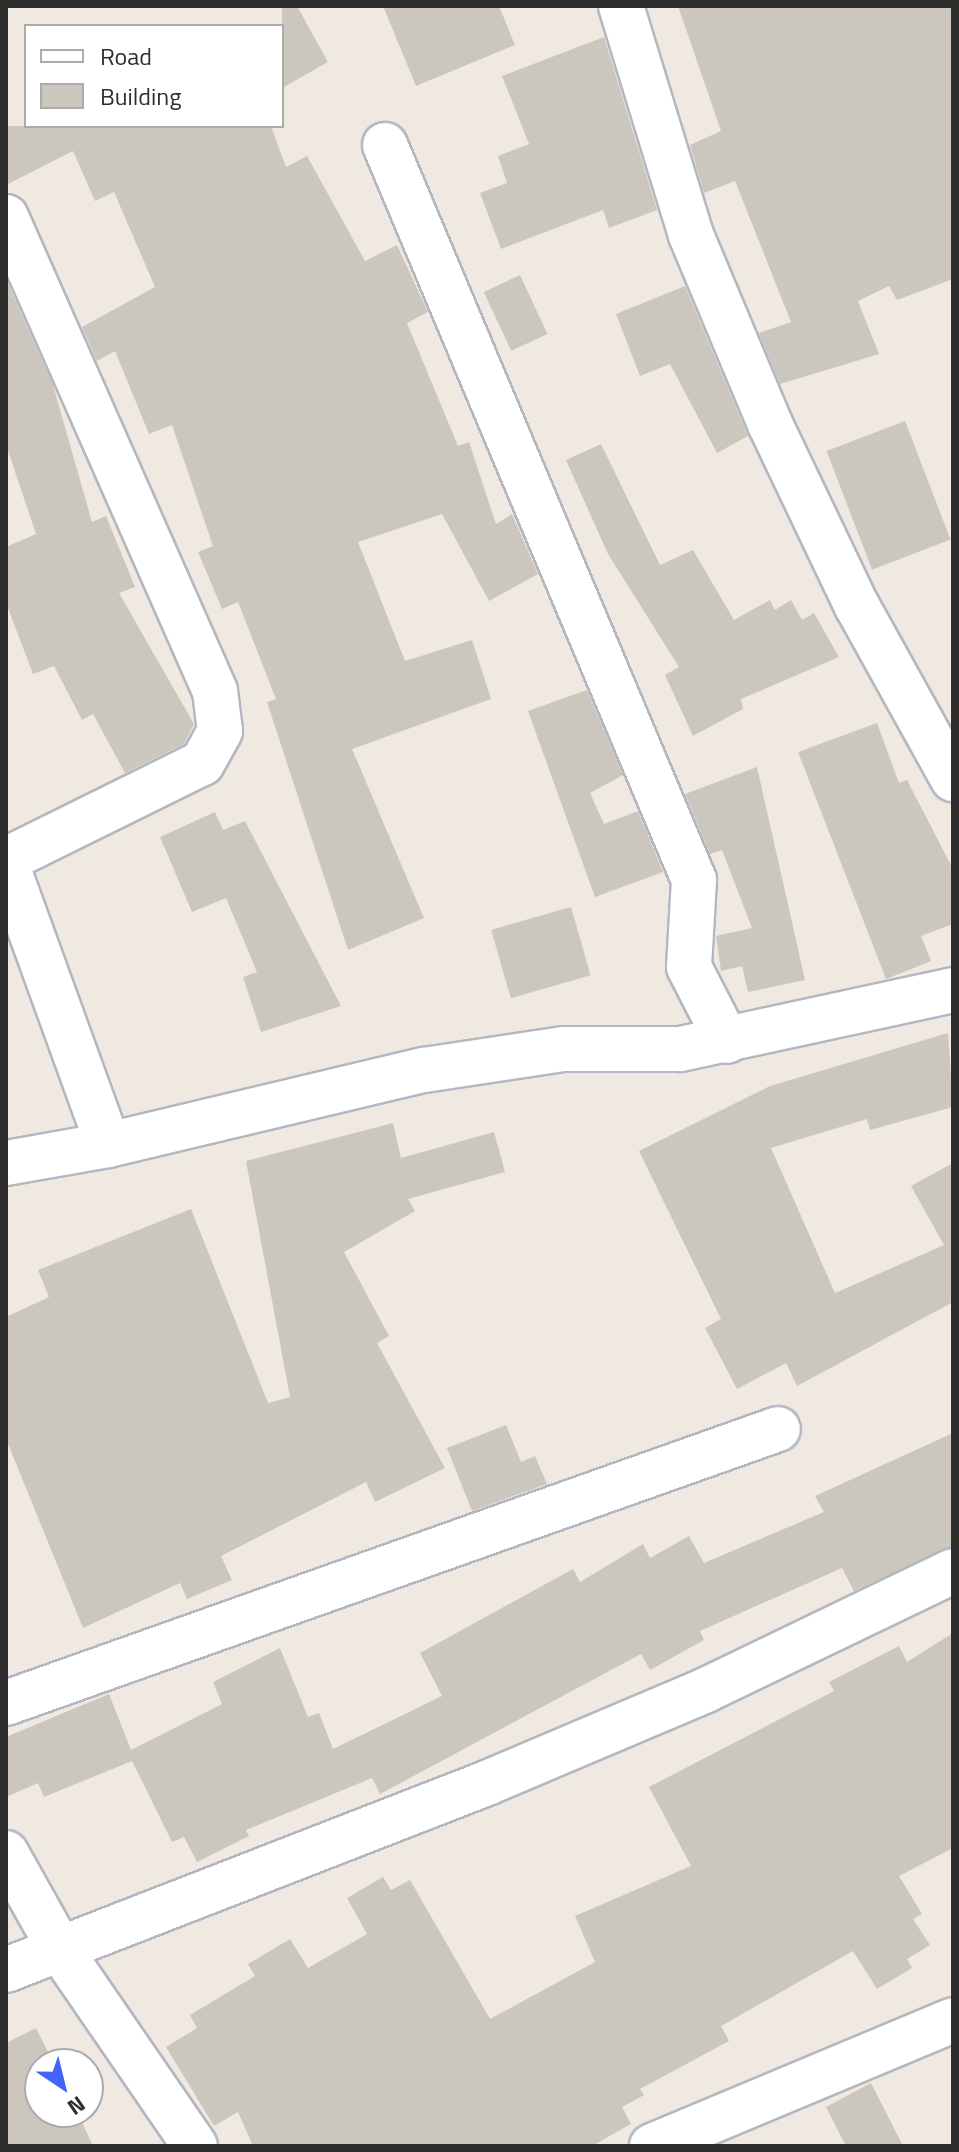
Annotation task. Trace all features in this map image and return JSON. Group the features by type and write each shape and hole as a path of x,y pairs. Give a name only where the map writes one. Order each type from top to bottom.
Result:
{"street":[{"path":"621,6 691,235 764,410 857,606 953,779"},
{"path":"385,145 694,880 689,967 727,1041"},
{"path":"6,217 215,691 220,731 202,763 6,862 108,1145"},
{"path":"6,1163 108,1145 424,1070 563,1049 680,1049 953,990"},
{"path":"6,1703 778,1429"},
{"path":"6,1970 487,1783 706,1690 953,1571"},
{"path":"6,1853 59,1948 195,2146"},
{"path":"652,2146 953,2020"}],"building":[{"path":"282,6 297,6 328,62 284,87 284,24"},
{"path":"383,6 499,6 515,45 416,86"},
{"path":"678,6 953,6 953,279 897,300 889,286 858,301 879,354 780,384 759,333 791,322 735,181 704,193 690,145 721,131"},
{"path":"604,37 657,210 609,228 603,210 501,249 480,193 507,183 498,156 529,144 502,76"},
{"path":"6,126 272,128 286,167 307,156 365,261 397,245 428,312 407,323 458,446 469,442 496,524 512,514 538,574 489,601 442,514 358,542 405,661 472,640 491,699 352,749 424,918 348,950 267,702 276,699 238,602 222,609 198,552 213,546 172,425 149,434 115,351 97,361 82,327 155,287 114,192 95,201 73,151 6,185"},
{"path":"520,275 547,334 511,351 484,292"},
{"path":"6,279 53,385 92,522 106,516 135,587 119,593 194,724 184,744 125,773 93,714 82,720 54,666 33,674 6,603 6,547 36,534 6,445"},
{"path":"685,286 748,436 717,453 670,364 640,376 616,314"},
{"path":"905,421 951,540 872,570 827,451"},
{"path":"601,444 660,565 693,550 734,620 770,600 775,610 791,600 802,620 814,613 839,657 741,699 743,709 693,736 665,675 679,667 608,554 566,460"},
{"path":"587,690 623,775 590,793 604,824 638,811 663,872 595,897 528,711"},
{"path":"877,723 899,783 907,780 953,869 953,924 921,936 931,961 886,979 798,752"},
{"path":"757,767 805,980 748,992 742,966 721,971 716,936 752,928 722,850 710,854 685,794"},
{"path":"215,812 223,830 245,821 341,1006 261,1032 243,977 257,972 226,898 192,912 160,837"},
{"path":"571,907 591,975 511,998 491,930"},
{"path":"948,1033 953,1107 870,1130 867,1119 771,1148 835,1293 944,1245 911,1186 953,1163 953,1302 797,1386 786,1363 737,1389 705,1328 721,1319 639,1151 770,1086"},
{"path":"393,1123 401,1158 494,1132 505,1172 408,1199 415,1211 344,1252 389,1336 377,1343 445,1468 375,1502 366,1482 221,1556 232,1580 187,1599 180,1583 83,1628 6,1439 6,1317 49,1297 38,1270 191,1209 268,1403 290,1397 246,1161"},
{"path":"506,1425 521,1462 535,1456 547,1484 472,1511 447,1448"},
{"path":"953,1433 953,1546 854,1591 842,1568 700,1631 704,1640 650,1670 641,1654 380,1794 372,1778 246,1830 249,1836 197,1862 184,1837 172,1842 132,1761 44,1797 38,1783 6,1797 6,1737 109,1694 131,1750 222,1704 213,1682 280,1648 308,1717 319,1713 333,1749 442,1696 420,1653 573,1569 580,1582 643,1544 650,1558 689,1536 704,1563 824,1512 815,1496"},
{"path":"953,1633 953,1848 899,1876 922,1914 913,1919 930,1945 907,1959 912,1968 877,1989 853,1951 721,2026 729,2041 640,2089 644,2095 622,2107 631,2124 592,2146 253,2146 238,2112 214,2126 166,2047 197,2028 190,2015 255,1976 248,1964 290,1939 308,1968 367,1934 347,1898 383,1877 391,1890 410,1880 490,2019 595,1962 575,1916 691,1866 649,1787 834,1691 829,1682 899,1646 907,1662"},
{"path":"36,2028 46,2048 24,2048 24,2128 85,2128 93,2146 6,2146 6,2043"},
{"path":"871,2083 903,2146 846,2146 826,2107"}]}
